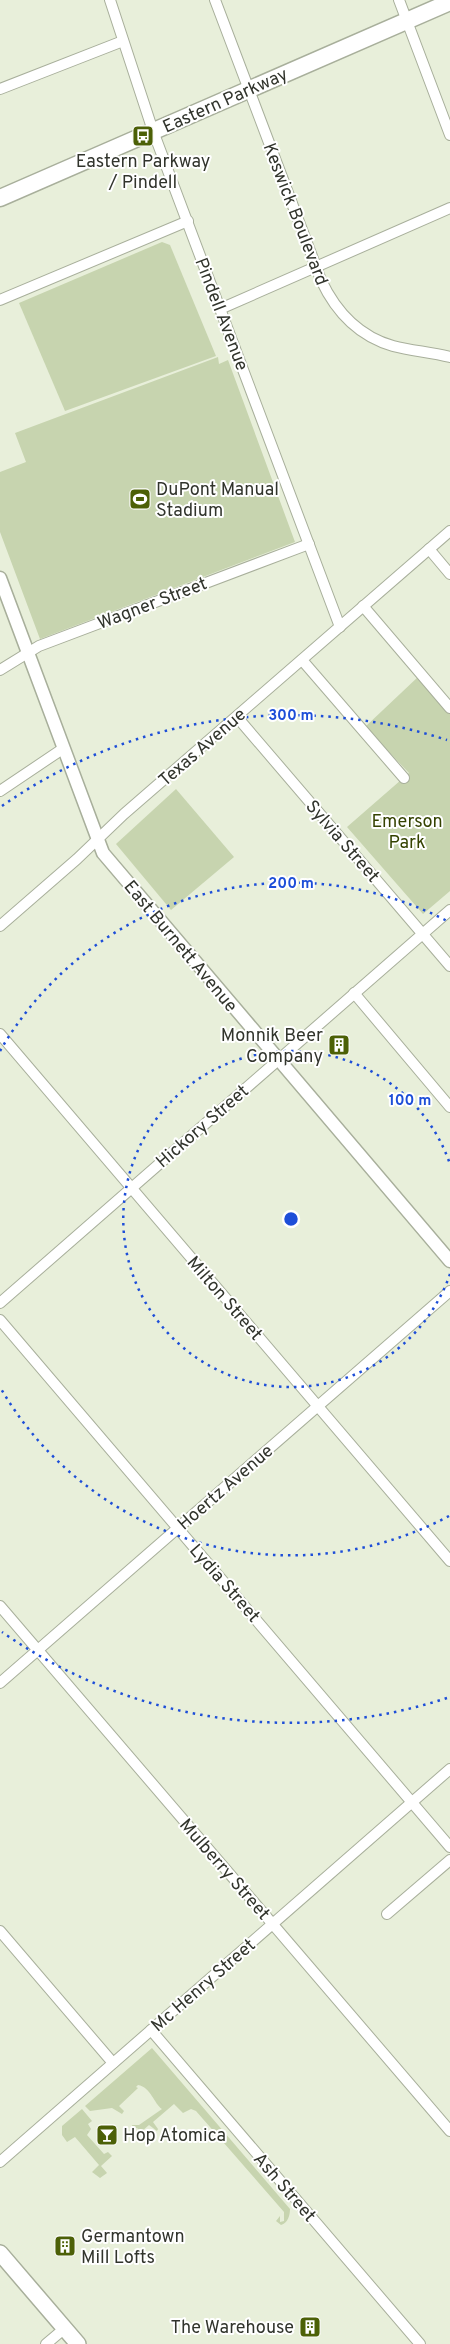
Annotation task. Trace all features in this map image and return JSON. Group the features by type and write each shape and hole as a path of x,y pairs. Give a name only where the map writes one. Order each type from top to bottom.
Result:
{"main road":[{"name":"Eastern Parkway","path":"0,198 450,2"},
{"path":"0,2253 78,2344"}],"street":[{"name":"Pindell Avenue","path":"110,0 153,131 340,627"},
{"name":"Keswick Boulevard","path":"215,0 316,268 335,307 344,318 367,335 392,346 450,357"},
{"path":"399,0 450,134"},
{"path":"0,89 123,41"},
{"path":"220,309 450,208"},
{"path":"0,300 188,221"},
{"name":"Texas Avenue","path":"0,926 450,531"},
{"name":"Wagner Street","path":"0,670 39,646 309,544"},
{"path":"429,549 450,574"},
{"name":"East Burnett Avenue","path":"0,578 103,853 450,1261"},
{"path":"363,606 450,708"},
{"path":"302,660 404,778"},
{"name":"Sylvia Street","path":"237,716 450,966"},
{"path":"0,791 64,748"},
{"name":"Hickory Street","path":"0,1303 450,910"},
{"path":"354,994 450,1106"},
{"name":"Milton Street","path":"0,1034 450,1561"},
{"name":"Hoertz Avenue","path":"0,1682 450,1291"},
{"name":"Lydia Street","path":"0,1320 450,1847"},
{"name":"Mulberry Street","path":"0,1606 450,2131"},
{"name":"Mc Henry Street","path":"0,2162 411,1801 450,1769"},
{"path":"387,1914 450,1860"},
{"path":"0,1931 113,2063"},
{"name":"Ash Street","path":"151,2030 420,2344"},
{"path":"46,2344 65,2328"}],"green space":[{"path":"162,242 170,245 216,356 65,411 19,303"},
{"name":"DuPont Manual Stadium","path":"218,357 219,364 228,360 295,542 40,639 0,532 0,472 26,462 15,433"},
{"name":"Emerson Park","path":"419,676 450,712 450,891 423,914 347,827 409,773 365,727"},
{"path":"176,789 234,857 171,910 116,844"},
{"path":"152,2048 290,2209 290,2214 283,2224 281,2225 276,2221 280,2216 280,2222 284,2221 284,2212 196,2111 191,2109 183,2113 174,2104 153,2122 158,2129 157,2131 149,2125 141,2132 137,2128 133,2129 132,2125 139,2125 162,2109 142,2086 138,2085 136,2087 138,2088 119,2106 124,2111 122,2114 112,2108 90,2111 85,2106"},
{"path":"82,2109 92,2121 88,2124 91,2129 87,2135 104,2154 108,2152 112,2156 101,2166 107,2173 100,2178 92,2172 99,2165 75,2137 67,2142 62,2135 62,2126"}],"place":[{"name":"Eastern Parkway / Pindell","path":"143,136"},
{"name":"DuPont Manual Stadium","path":"140,499"},
{"name":"Monnik Beer Company","path":"339,1045"},
{"name":"Hop Atomica","path":"107,2135"},
{"name":"Germantown Mill Lofts","path":"65,2246"},
{"name":"The Warehouse","path":"310,2327"}]}
